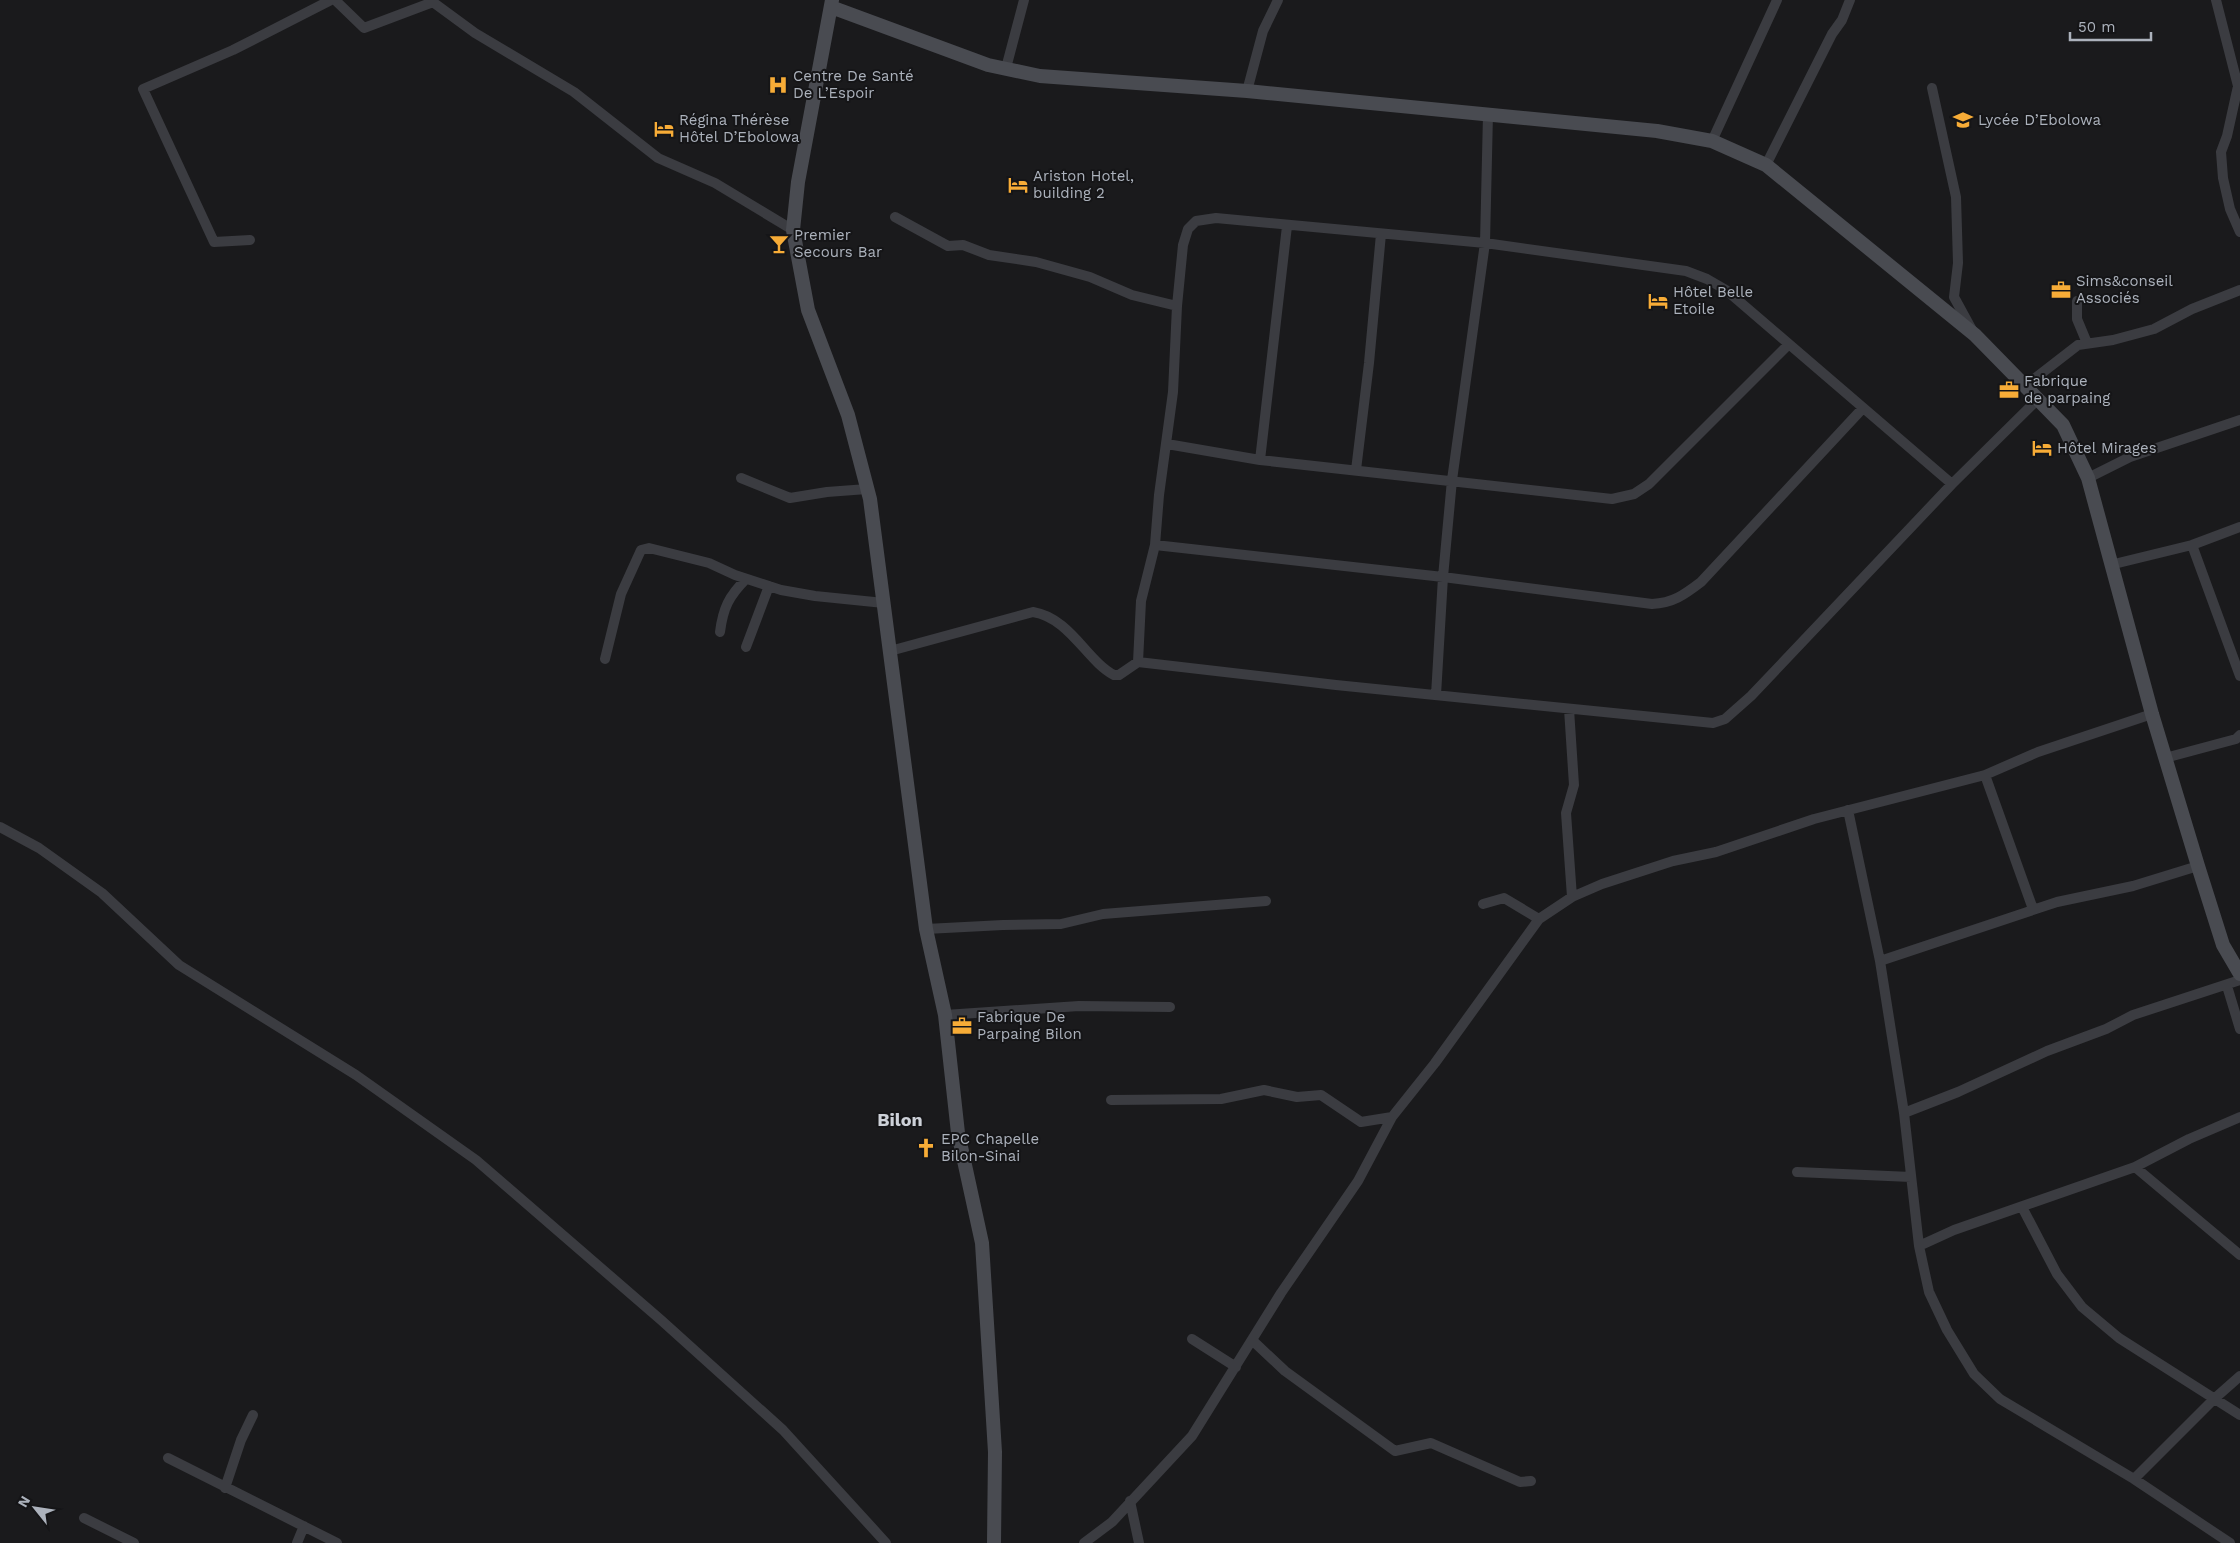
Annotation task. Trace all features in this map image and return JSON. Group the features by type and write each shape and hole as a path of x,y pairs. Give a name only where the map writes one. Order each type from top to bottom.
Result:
{"street":[{"path":"250,240 214,242 143,89 232,50 333,0 364,28 432,1 475,33 574,92 658,158 716,183 793,230"},
{"path":"1006,68 1024,0"},
{"path":"1247,91 1263,31 1278,0"},
{"path":"1712,141 1777,0"},
{"path":"1766,165 1824,50 1842,20 1850,0"},
{"path":"2216,0 2238,86 2227,136 2221,152 2223,178 2230,209 2240,232"},
{"path":"994,1543 995,1452 982,1243 958,1133 945,1015 926,929 884,602 867,489 848,415 808,310 793,230 798,182 831,3 988,65 1040,76 1247,91 1657,131 1712,141 1766,165 1975,335 2063,425 2088,478 2110,565 2152,714 2198,866 2223,945 2240,974"},
{"path":"1932,88 1956,197 1958,263 1954,297 1975,335"},
{"path":"1436,695 1443,577 1452,480 1485,242 1488,114"},
{"path":"895,217 948,246 963,245 989,255 1036,262 1090,277 1132,295 1177,306"},
{"path":"1138,662 1141,600 1155,545 1159,496 1173,392 1177,306 1183,245 1188,228 1196,221 1216,218 1288,226 1485,242 1686,271 1708,279 1726,290 1952,484"},
{"path":"1260,460 1288,226"},
{"path":"1356,470 1369,363 1381,234"},
{"path":"2026,386 2078,345 2113,340 2154,329 2192,309 2240,290"},
{"path":"2077,301 2077,319 2088,344"},
{"path":"1167,444 1260,460 1612,498 1634,494 1649,484 1789,344"},
{"path":"890,651 1033,612 1042,614 1071,633 1114,675 1119,674 1138,662 1713,723 1725,719 1751,696 1952,484 2037,400"},
{"path":"1155,545 1443,577 1652,604 1668,603 1681,598 1701,582 1863,408"},
{"path":"2088,478 2130,457 2240,420"},
{"path":"741,478 790,498 827,492 867,489"},
{"path":"2110,565 2192,545 2240,527"},
{"path":"2192,545 2240,676"},
{"path":"605,659 620,594 641,550 649,548 694,559 769,586 815,596 884,602"},
{"path":"720,632 722,617 731,594 746,579"},
{"path":"746,647 769,586"},
{"path":"1569,709 1574,785 1566,812 1572,897"},
{"path":"1084,1543 1112,1522 1192,1436 1312,1246 1358,1181 1392,1117 1435,1063 1539,919 1572,897 1602,884 1664,864 1716,852 1848,810 1986,774 2038,752 2152,714"},
{"path":"2166,758 2236,739 2240,735"},
{"path":"1986,774 2033,909"},
{"path":"1848,810 1880,961 1904,1113 1919,1246 1929,1292 1947,1330 1974,1374 2000,1399 2134,1479 2230,1543"},
{"path":"0,827 38,848 102,893 179,965 356,1075 476,1160 661,1320 783,1430 886,1543"},
{"path":"1880,961 2033,909 2133,886 2198,866"},
{"path":"1483,904 1504,898 1539,919"},
{"path":"926,929 1003,924 1060,924 1103,914 1266,901"},
{"path":"1904,1113 1958,1092 2047,1051 2106,1029 2133,1015 2227,986 2240,980"},
{"path":"2227,986 2240,1029"},
{"path":"945,1015 1079,1006 1170,1007"},
{"path":"1111,1100 1221,1099 1264,1090 1297,1098 1321,1095 1361,1122 1392,1117"},
{"path":"1919,1246 1954,1230 2135,1167 2240,1117"},
{"path":"2135,1167 2240,1255"},
{"path":"1797,1172 1911,1177"},
{"path":"2022,1207 2057,1274 2082,1308 2118,1338 2240,1415"},
{"path":"1192,1339 1236,1367"},
{"path":"1252,1340 1285,1372 1395,1451 1431,1443 1520,1482 1531,1481"},
{"path":"2134,1479 2214,1399 2240,1376"},
{"path":"225,1488 241,1440 253,1415"},
{"path":"168,1458 337,1543"},
{"path":"1130,1501 1139,1543"},
{"path":"84,1518 134,1543"},
{"path":"296,1543 304,1526"}],"place":[{"name":"Centre De Santé De L’Espoir","path":"778,85"},
{"name":"Lycée D’Ebolowa","path":"1963,120"},
{"name":"Régina Thérèse Hôtel D’Ebolowa","path":"664,129"},
{"name":"Ariston Hotel, building 2","path":"1018,185"},
{"name":"Premier Secours Bar","path":"779,244"},
{"name":"Sims&conseil Associés","path":"2061,290"},
{"name":"Hôtel Belle Etoile","path":"1658,301"},
{"name":"Fabrique de parpaing","path":"2009,390"},
{"name":"Hôtel Mirages","path":"2042,448"},
{"name":"Fabrique De Parpaing Bilon","path":"962,1026"},
{"name":"EPC Chapelle Bilon-Sinai","path":"926,1148"}],"district":[{"name":"Bilon","path":"900,1120"}]}
